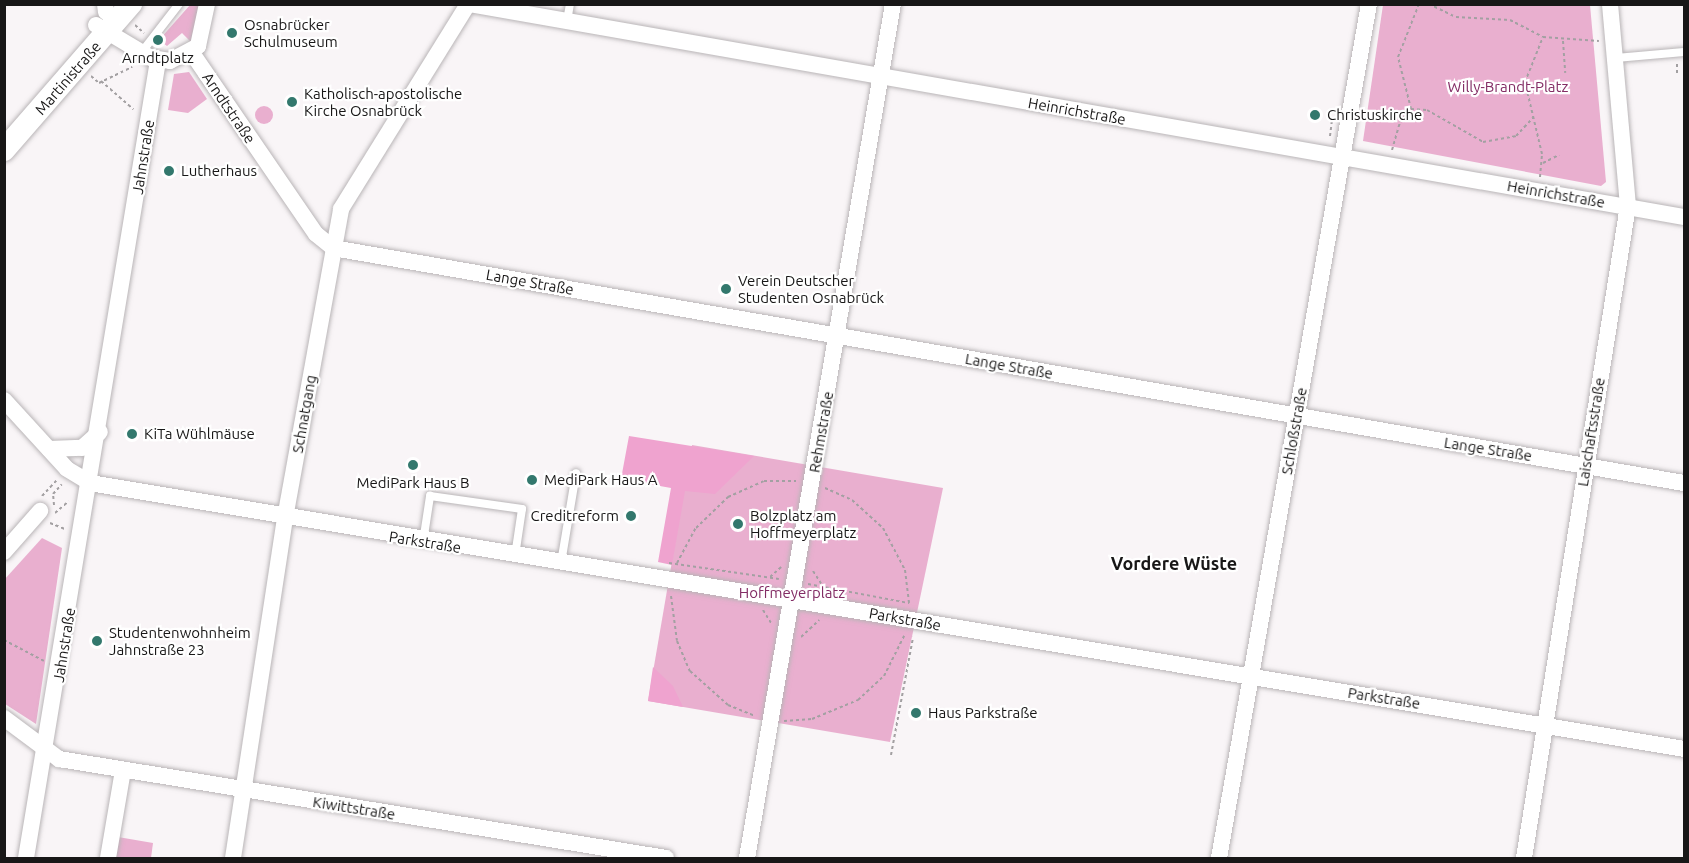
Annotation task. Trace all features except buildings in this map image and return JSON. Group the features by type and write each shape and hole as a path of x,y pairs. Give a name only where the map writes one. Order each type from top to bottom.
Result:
{"main road":[{"name":"Martinistraße","path":"4,129 105,16 132,4"},
{"name":"Martinistraße","path":"4,150 105,16"}],"street":[{"path":"105,16 136,60 158,61 192,53 202,37 207,4"},
{"name":"Heinrichstraße","path":"469,4 569,13 882,77 1684,217"},
{"name":"Schnatgang","path":"233,858 285,518 340,209 469,4"},
{"name":"Rehmstraße","path":"747,858 893,4"},
{"name":"Schloßstraße","path":"1219,858 1369,4"},
{"name":"Laischaftsstraße","path":"1524,858 1628,206 1610,4"},
{"name":"Arndtstraße","path":"192,53 316,234 333,248"},
{"name":"Jahnstraße","path":"26,858 60,670 90,483 101,431 158,61"},
{"name":"Lange Straße","path":"333,248 1684,483"},
{"path":"4,400 67,469 90,483"},
{"path":"49,449 82,448 101,431"},
{"name":"Parkstraße","path":"90,483 423,542 792,599 1684,749"},
{"path":"4,552 40,511"},
{"name":"Kiwittstraße","path":"4,718 59,759 666,858"},
{"path":"108,858 123,770"}],"lane":[{"path":"136,60 179,4"},
{"path":"1616,58 1684,52"},
{"path":"561,563 576,473"},
{"path":"423,542 430,496 522,509 515,556"}],"path":[{"path":"1412,109 1398,57 1419,4"},
{"path":"1429,4 1456,17 1510,20 1543,37 1563,41 1614,39"},
{"path":"1539,192 1542,163 1525,82 1543,37"},
{"path":"1563,41 1565,73"},
{"path":"101,81 136,60"},
{"path":"85,71 101,81 133,109"},
{"path":"1412,109 1427,110 1483,142 1516,136 1533,118"},
{"path":"1390,166 1400,122 1412,109"},
{"path":"1327,134 1330,119"},
{"path":"1542,163 1560,155"},
{"path":"40,511 34,505 67,469"},
{"path":"677,564 696,528 728,497 765,481 799,482"},
{"path":"825,488 852,500 883,528 905,570 907,619 913,636 891,755"},
{"path":"825,588 907,619"},
{"path":"671,596 676,641 690,671 728,705 771,719 812,719 858,700 884,676 907,619"},
{"path":"4,640 60,670"}],"green space":[{"path":"190,5 200,5 191,42 182,33 167,46 159,40"},
{"name":"Willy-Brandt-Platz","path":"1383,5 1590,5 1606,182 1601,186 1363,141"},
{"path":"189,72 207,99 188,113 168,110 174,74"},
{"path":"260,106 268,106 273,111 271,122 260,124 255,119 255,111"},
{"name":"Hoffmeyerplatz","path":"692,445 943,488 890,742 648,701"},
{"path":"42,538 62,548 36,724 5,704 4,580"},
{"path":"118,837 153,843 151,858 114,858"}],"shaded area":[{"path":"629,436 754,456 715,494 685,491 672,565 658,562 671,488 621,479"},
{"path":"653,667 673,686 683,707 648,701"}],"place":[{"name":"Osnabrücker Schulmuseum","path":"232,33"},
{"name":"Arndtplatz","path":"158,40"},
{"name":"Katholisch-apostolische Kirche Osnabrück","path":"292,102"},
{"name":"Christuskirche","path":"1315,115"},
{"name":"Lutherhaus","path":"169,171"},
{"name":"Verein Deutscher Studenten Osnabrück","path":"726,289"},
{"name":"KiTa Wühlmäuse","path":"132,434"},
{"name":"MediPark Haus B","path":"413,465"},
{"name":"MediPark Haus A","path":"532,480"},
{"name":"Creditreform","path":"631,516"},
{"name":"Bolzplatz am Hoffmeyerplatz","path":"738,524"},
{"name":"Studentenwohnheim Jahnstraße 23","path":"97,641"},
{"name":"Haus Parkstraße","path":"916,713"}],"district":[{"name":"Vordere Wüste","path":"1174,563"}]}
